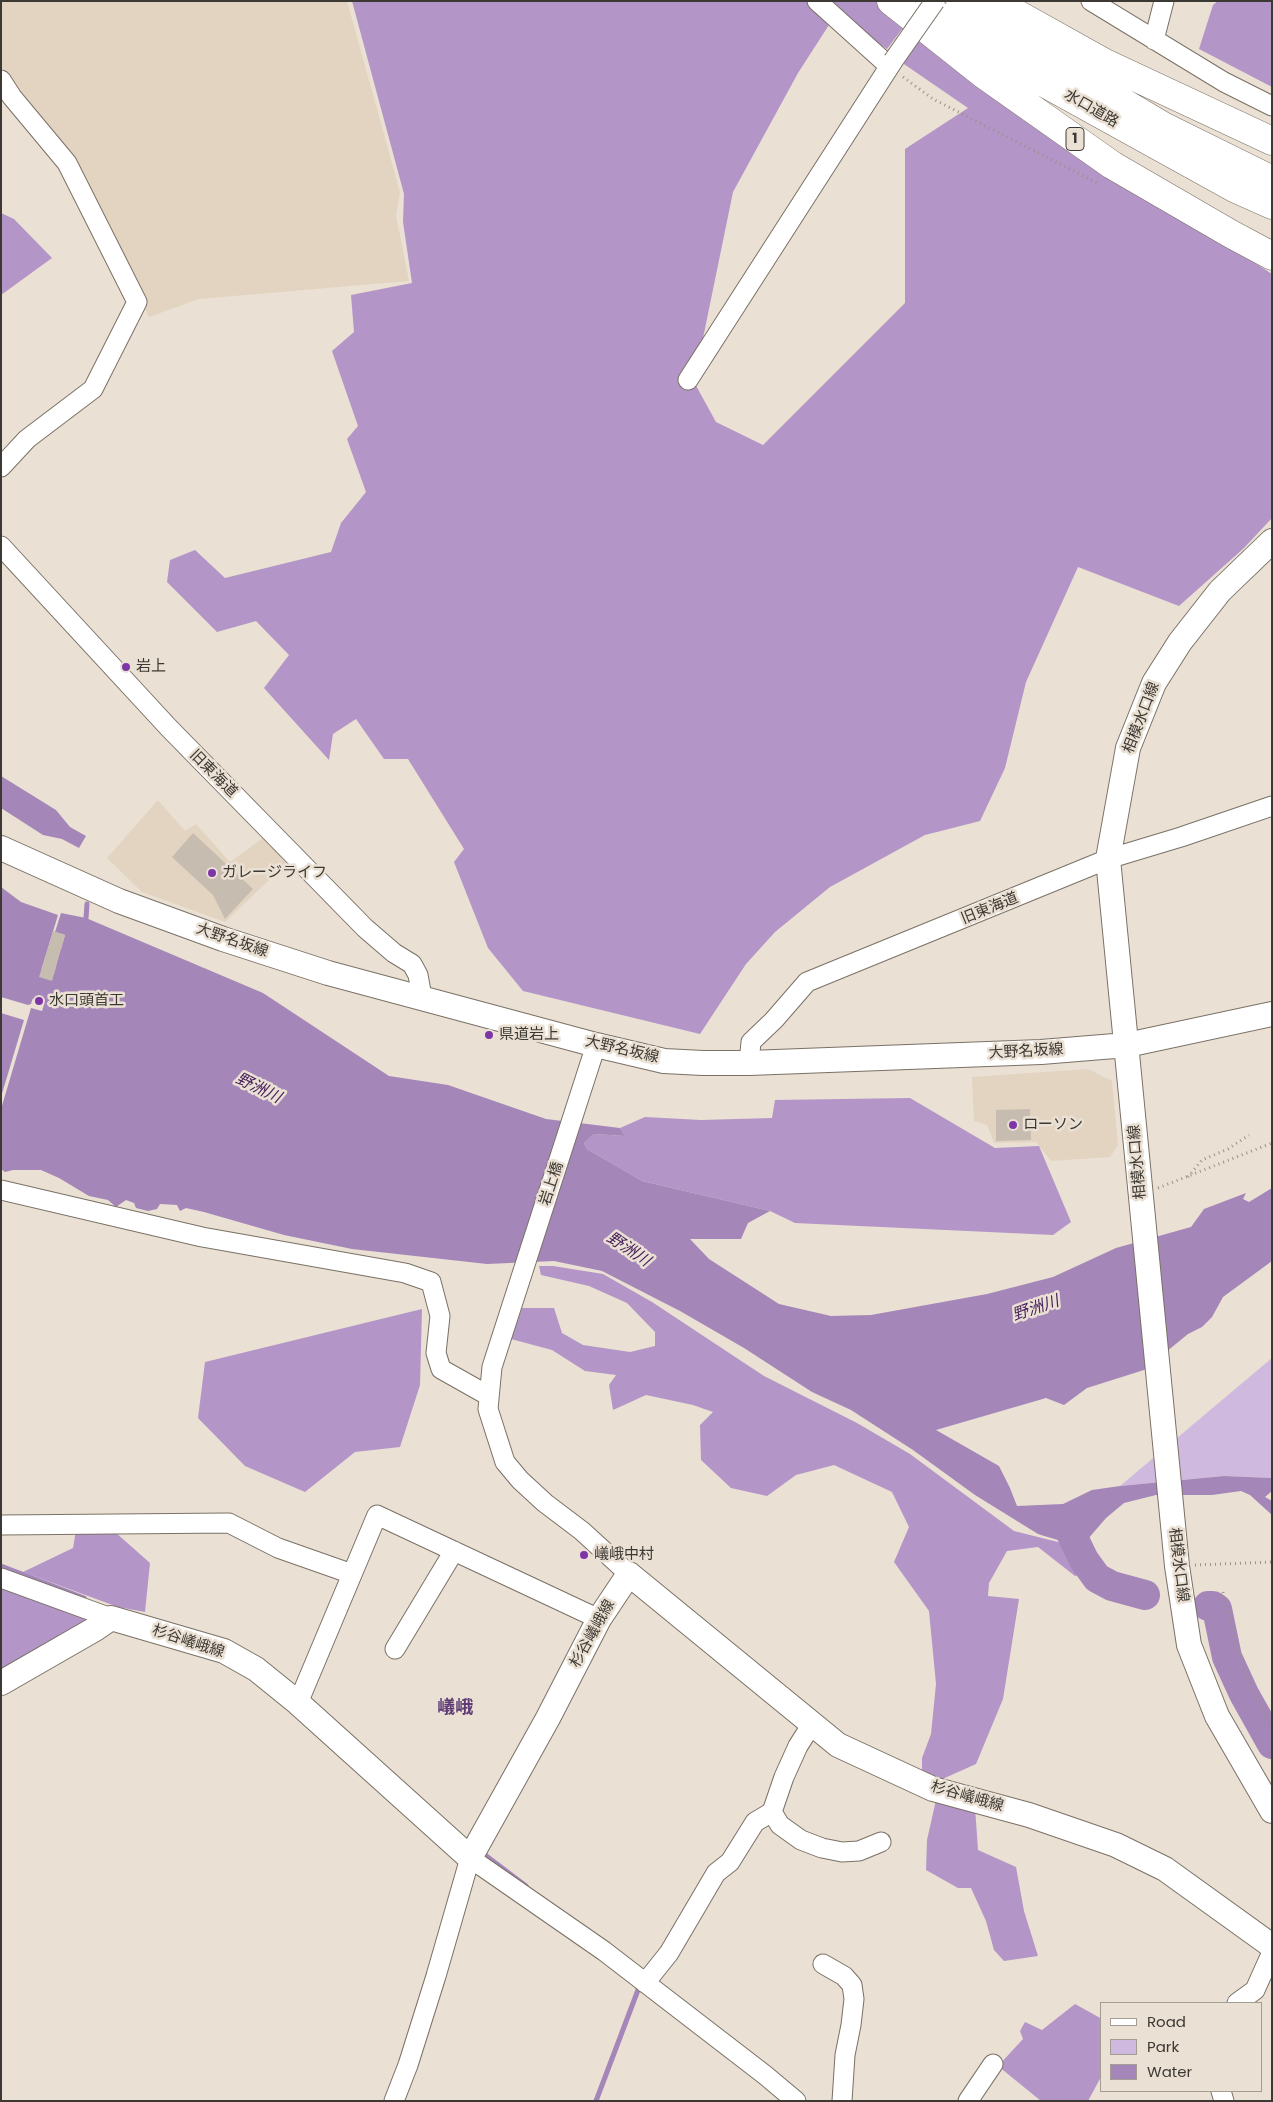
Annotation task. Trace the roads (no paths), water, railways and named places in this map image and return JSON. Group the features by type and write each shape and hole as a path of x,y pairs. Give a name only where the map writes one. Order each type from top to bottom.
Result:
{"highway":[{"name":"1","path":"891,1 983,74 1112,165 1272,256"},
{"name":"水口道路","path":"917,1 941,19 1037,79 1228,185 1272,205"},
{"name":"水口道路","path":"960,1 1000,29 1163,126 1272,180"},
{"path":"994,1 1105,63 1272,140"}],"main road":[{"name":"相模水口線","path":"1272,541 1220,591 1180,642 1154,683 1128,748 1108,859 1176,1556 1189,1646 1213,1707 1254,1783 1272,1811"},
{"name":"大野名坂線","path":"1,848 119,901 223,939 328,973 596,1045 664,1060 703,1063 749,1063 1041,1052 1127,1045 1272,1014"},
{"name":"杉谷嶬峨線","path":"111,1618 224,1651 256,1668 298,1703 470,1858 548,1718 599,1619 629,1574 838,1745 933,1789 1030,1815 1116,1845 1165,1869 1272,1946"},
{"path":"1,1683 111,1618"}],"street":[{"path":"817,1 891,63"},
{"path":"688,380 891,63 935,1"},
{"path":"1091,1 1224,82 1272,106"},
{"path":"1154,40 1164,1"},
{"path":"1,80 12,98 67,163 137,302 93,389 27,439 1,467"},
{"name":"旧東海道","path":"1,546 169,728 338,901 394,953 412,964 418,975 422,997"},
{"name":"旧東海道","path":"749,1063 751,1042 774,1020 807,982 1108,859 1272,806"},
{"name":"岩上橋","path":"596,1045 492,1367 488,1409 505,1462 526,1486 582,1531 629,1574"},
{"path":"1,1190 202,1237 405,1273 431,1282 440,1316 436,1353 441,1369 489,1396"},
{"path":"298,1703 377,1516 599,1619"},
{"path":"1,1525 229,1523 278,1548 352,1574"},
{"path":"396,1649 454,1551"},
{"path":"1,1578 111,1618"},
{"path":"645,1983 668,1953 716,1873 730,1862 755,1822 772,1812 784,1777 798,1746 812,1724"},
{"path":"772,1812 780,1825 801,1840 822,1848 842,1852 859,1851 881,1842"},
{"path":"394,2101 408,2065 436,1976 470,1858 604,1951 766,2075 796,2101"},
{"path":"1237,2002 1255,1990 1272,1952"},
{"path":"823,1964 844,1976 852,1985 854,1999 845,2055 842,2101"},
{"path":"968,2101 993,2064"}],"water":[{"path":"1,776 56,810 70,827 86,836 79,848 62,839 43,835 1,808"},
{"path":"1,887 21,902 58,915 31,1004 28,1005 1,997"},
{"path":"61,913 86,918 263,993 389,1076 448,1085 546,1119 620,1128 625,1136 594,1134 584,1143 587,1149 642,1181 770,1211 748,1223 741,1239 690,1239 709,1259 779,1304 831,1316 871,1315 987,1294 1053,1277 1116,1248 1191,1227 1204,1209 1246,1193 1243,1199 1249,1202 1272,1188 1272,1261 1223,1297 1212,1317 1202,1327 1188,1334 1144,1370 1087,1388 1064,1405 1046,1398 936,1430 999,1466 1017,1506 1063,1504 1092,1490 1224,1476 1272,1478 1272,1491 1265,1497 1272,1501 1272,1515 1250,1495 1241,1491 1212,1495 1156,1495 1124,1503 1106,1518 1081,1547 1038,1534 975,1495 913,1450 851,1410 812,1392 744,1348 680,1311 602,1271 554,1261 487,1264 352,1249 284,1235 186,1208 180,1211 177,1205 160,1204 157,1209 148,1211 136,1208 134,1203 126,1200 116,1207 108,1200 89,1196 59,1178 41,1170 13,1170 5,1172 1,1169 1,1109 31,1008 42,1011 46,998 38,996 43,979 52,981 56,966 48,963 61,949 65,935 55,932"},
{"path":"1,1013 24,1020 1,1097"}],"waterway":[{"path":"86,918 87,904"},
{"name":"野洲川","path":"1,964 39,985 79,1000"},
{"path":"1047,1521 1067,1525 1084,1560 1097,1578 1112,1586 1145,1595"},
{"path":"1,1566 84,1598"},
{"path":"1208,1606 1213,1606 1217,1609 1227,1657 1244,1694 1272,1744"},
{"path":"481,1852 526,1886"},
{"path":"596,2101 638,1990 638,1984"}],"place":[{"name":"岩上","path":"126,667"},
{"name":"ガレージライフ","path":"212,873"},
{"name":"水口頭首工","path":"39,1001"},
{"name":"県道岩上","path":"489,1035"},
{"name":"ローソン","path":"1013,1125"},
{"name":"嶬峨中村","path":"584,1555"}],"district":[{"name":"嶬峨","path":"455,1708"}]}
